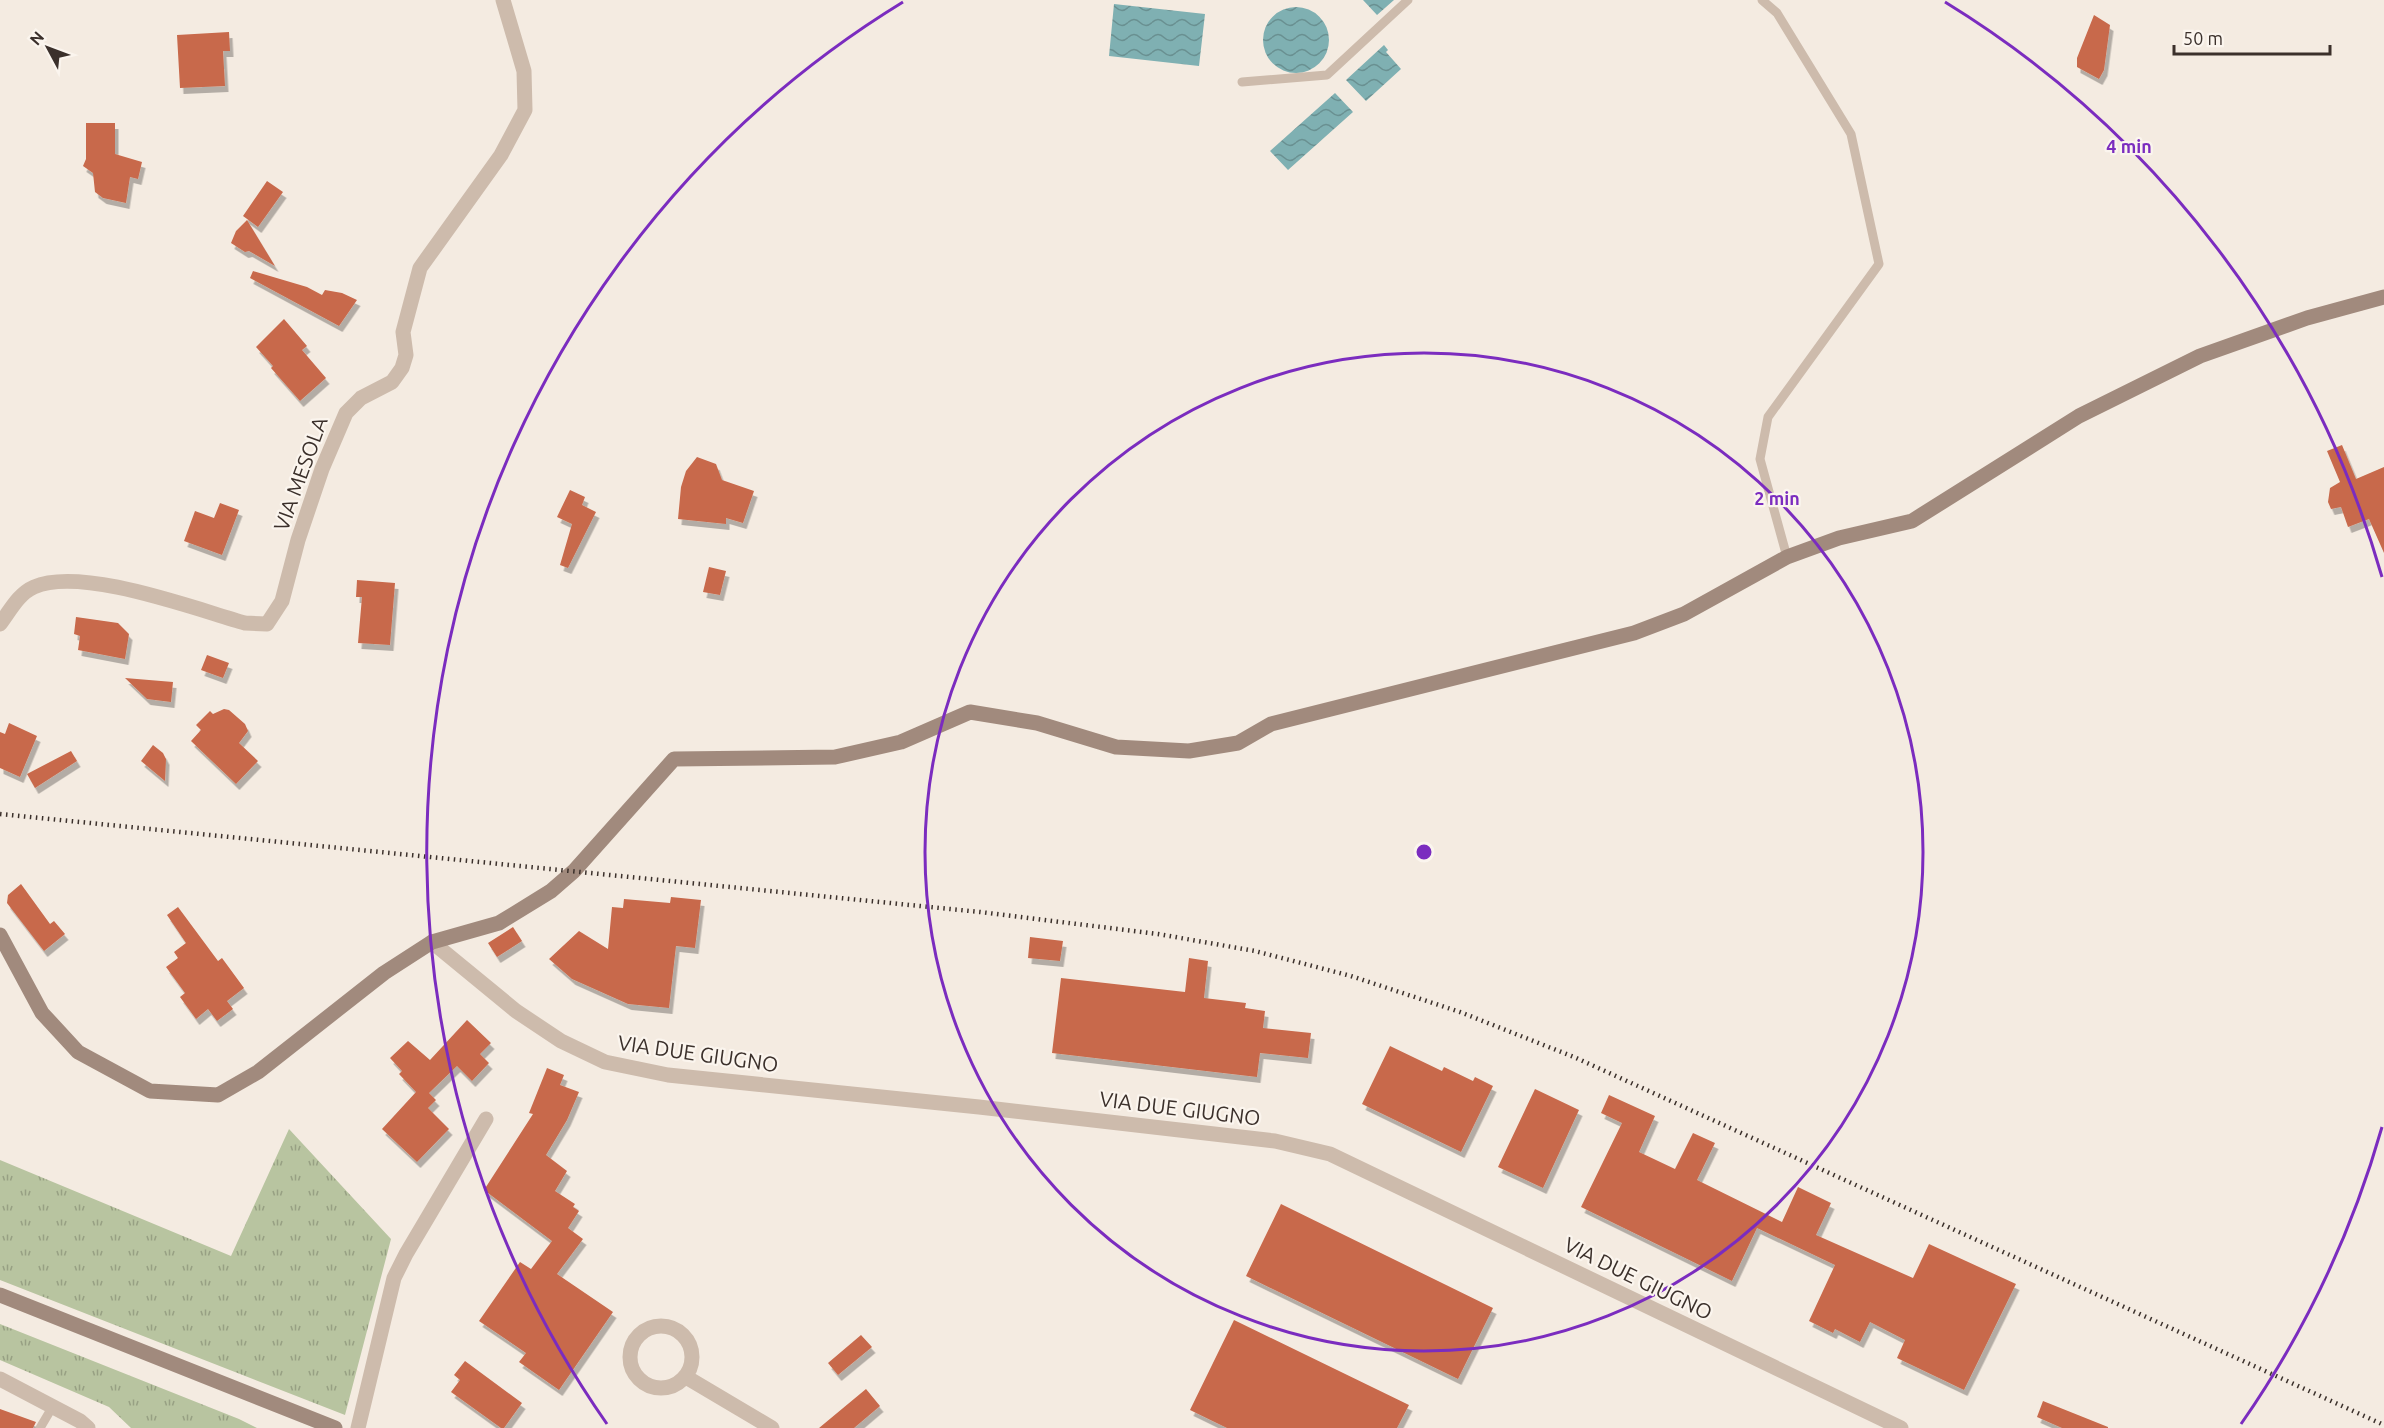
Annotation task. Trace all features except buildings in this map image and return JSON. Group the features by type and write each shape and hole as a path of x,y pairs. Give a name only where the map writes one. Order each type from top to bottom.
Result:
{"street":[{"name":"VIA MESOLA","path":"0,624 19,598 31,588 48,582 64,581 99,583 245,623 267,624 282,601 298,540 322,469 346,413 361,398 392,382 402,368 406,355 404,332 420,268 501,155 525,110 524,71 503,0"},
{"path":"0,935 42,1013 78,1052 150,1091 218,1095 258,1072 384,973 432,942 499,923 550,891 574,871 674,759 835,757 901,742 970,712 1037,723 1116,747 1189,751 1238,743 1271,724 1634,633 1684,614 1787,557 1839,538 1912,521 2079,416 2200,356 2307,318 2384,297"},
{"name":"VIA DUE GIUGNO","path":"432,942 516,1011 561,1041 605,1062 668,1075 979,1107 1275,1141 1330,1154 1901,1428"},
{"path":"358,1428 394,1278 486,1119"},
{"path":"0,1295 334,1428"},
{"path":"662,1325 681,1332 692,1348 691,1368 686,1377 678,1384 668,1388 647,1385 638,1379 630,1360 635,1339 652,1327 662,1325"},
{"path":"686,1377 772,1428"},
{"path":"0,1379 53,1406 88,1428"}],"lane":[{"path":"1242,82 1327,75 1408,0"},
{"path":"1762,0 1777,13 1851,134 1879,264 1768,417 1761,459 1787,557"},
{"path":"40,1428 53,1406"}],"green space":[{"path":"289,1129 391,1239 345,1415 0,1280 0,1160 231,1256"},
{"path":"0,1324 257,1428 131,1428 109,1407 0,1360"}],"water":[{"path":"1363,0 1394,0 1377,15"},
{"path":"1114,4 1205,14 1199,66 1109,56"},
{"path":"1289,7 1303,7 1315,12 1324,21 1329,40 1327,53 1320,64 1303,73 1289,73 1277,68 1268,59 1263,47 1263,33 1268,21 1277,12"},
{"path":"1384,45 1388,50 1386,52 1401,69 1366,101 1346,80"},
{"path":"1335,93 1353,112 1288,170 1270,151"}],"railway":[{"path":"0,814 980,912 1158,934 1255,951 1351,976 1460,1012 1574,1057 2384,1425"}]}
